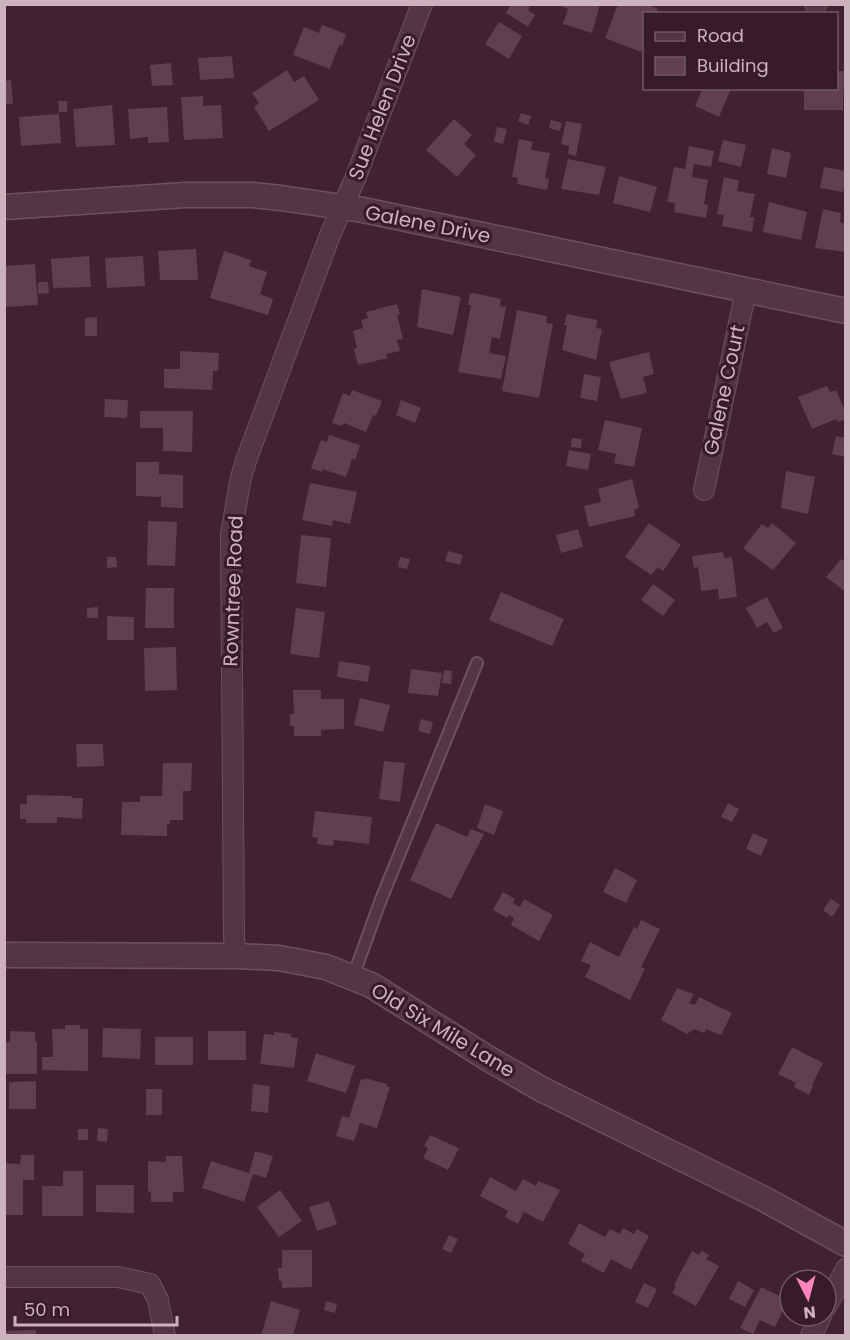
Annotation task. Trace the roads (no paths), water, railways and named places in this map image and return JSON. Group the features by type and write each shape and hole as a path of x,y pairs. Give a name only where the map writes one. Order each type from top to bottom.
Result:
{"street":[{"name":"Sue Helen Drive","path":"342,208 422,4"},
{"name":"Galene Drive","path":"4,207 185,195 253,195 363,210 846,310"},
{"name":"Rowntree Road","path":"236,956 232,831 231,534 241,477 247,459 342,208"},
{"name":"Galene Court","path":"704,490 746,290"},
{"name":"Old Six Mile Lane","path":"4,955 236,956 300,961 326,967 353,977 380,991 543,1090 764,1199 846,1244"},
{"path":"838,1284 846,1269"},
{"path":"4,1277 118,1277 150,1284 158,1300 165,1335"}],"lane":[{"path":"353,977 380,903 477,663"}]}
